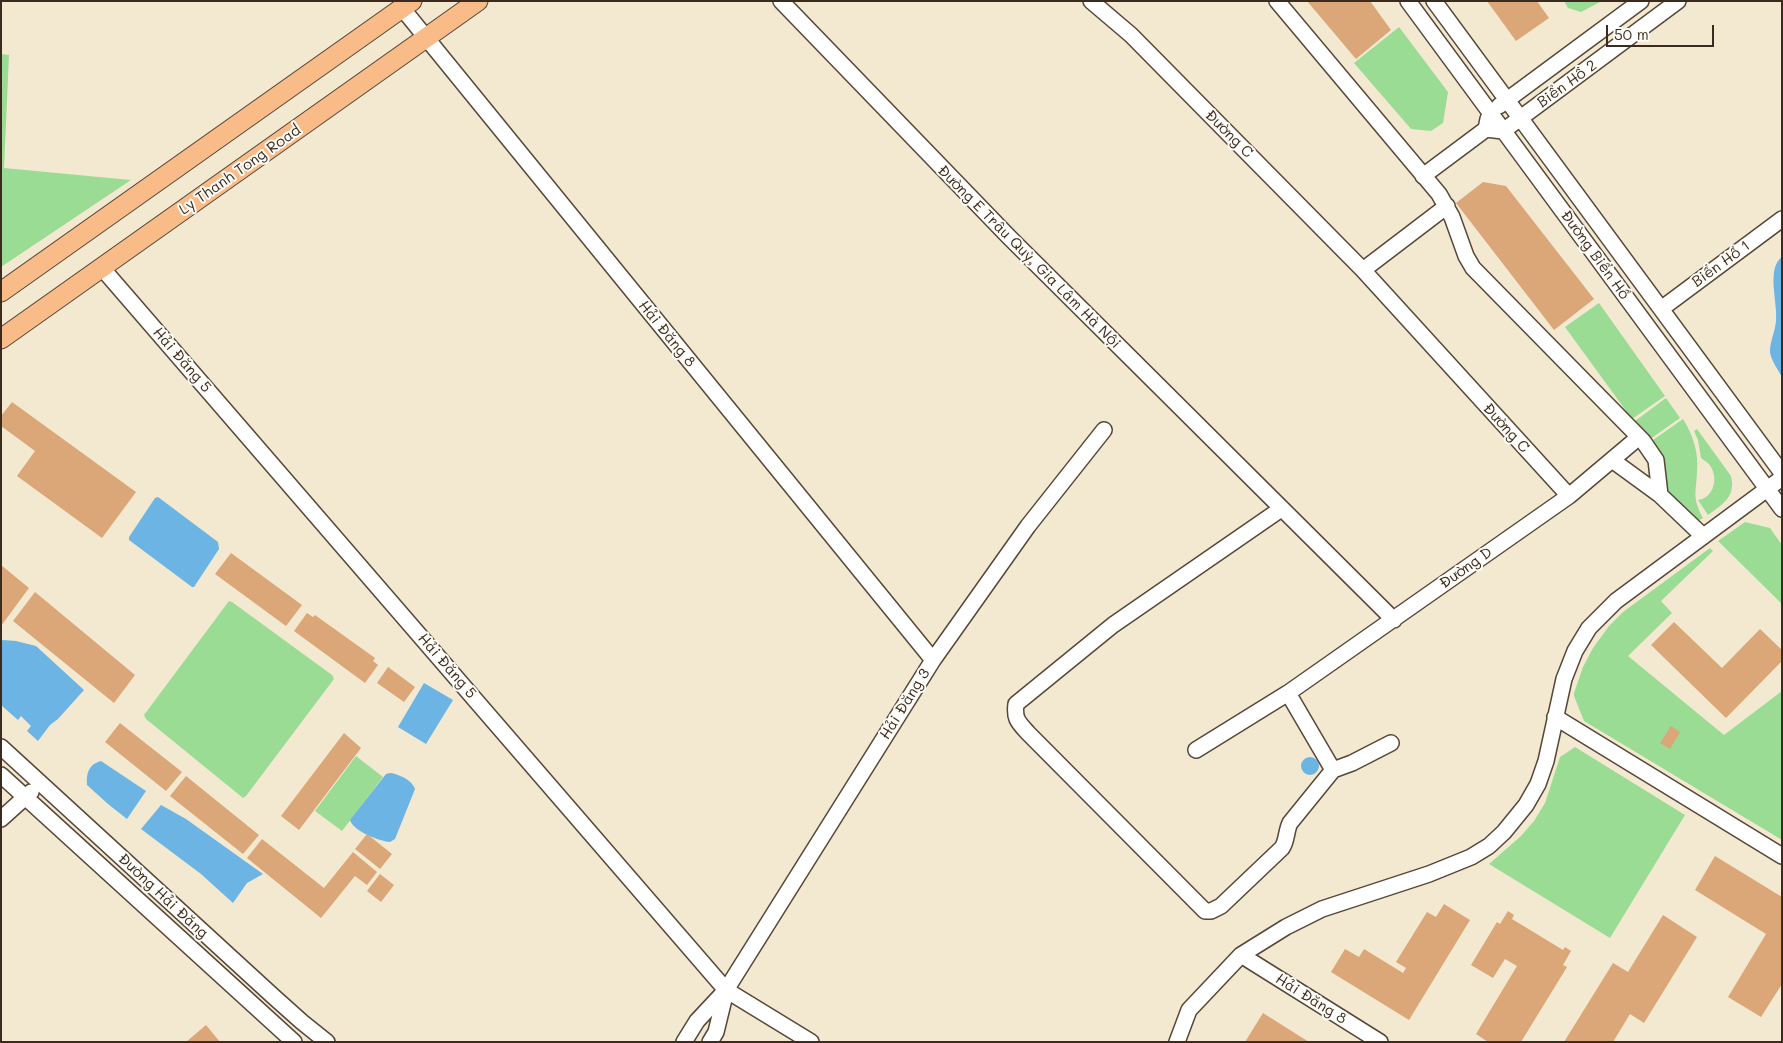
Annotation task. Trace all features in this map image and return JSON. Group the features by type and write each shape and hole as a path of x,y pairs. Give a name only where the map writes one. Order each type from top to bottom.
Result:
{"main road":[{"name":"Ly Thanh Tong Road","path":"1,339 478,1"},
{"path":"1,292 407,5"}],"street":[{"name":"Đường E Trâu Quỳ, Gia Lâm Hà Nội","path":"781,1 1008,237 1394,620"},
{"name":"Đường C","path":"1091,1 1131,35 1363,270 1569,496"},
{"path":"1277,1 1439,194 1447,206 1466,256 1479,274 1639,437 1656,460 1660,495"},
{"name":"Đường Biển Hồ","path":"1408,1 1782,509"},
{"name":"Đường Biển Hồ","path":"1434,1 1782,473"},
{"name":"Biển Hồ 2","path":"1490,113 1641,1"},
{"name":"Biển Hồ 2","path":"1503,131 1678,1"},
{"name":"Hải Đăng 8","path":"407,5 426,38 933,660"},
{"path":"1423,176 1486,129 1490,113"},
{"path":"1486,129 1503,131"},
{"path":"1363,270 1447,206"},
{"name":"Biển Hồ 1","path":"1660,309 1782,219"},
{"name":"Hải Đăng 5","path":"102,268 726,990 811,1042"},
{"name":"Hải Đăng 3","path":"684,1042 697,1021 726,990 933,660 1028,526 1104,430"},
{"name":"Đường D","path":"1196,750 1288,693 1394,620 1569,496 1639,437"},
{"path":"1612,460 1660,495 1703,536"},
{"path":"1177,1042 1189,1010 1241,955 1286,927 1322,909 1446,868 1471,857 1489,846 1511,824 1532,795 1544,767 1564,679 1575,651 1589,628 1616,601 1782,478"},
{"path":"1281,509 1113,625 1016,704 1014,715 1019,723 1205,911 1211,911 1221,906 1282,848 1285,844 1286,831 1290,822 1333,770 1390,743"},
{"path":"1288,693 1333,770"},
{"path":"1555,717 1782,856"},
{"name":"Đường Hải Đăng","path":"1,747 260,985 307,1036 327,1042"},
{"name":"Đường Hải Đăng","path":"1,775 294,1042"},
{"path":"1,819 26,798 40,782"},
{"name":"Hải Đăng 8","path":"1241,955 1380,1042"},
{"name":"Hải Đăng 3","path":"710,1042 716,1032 726,990"}],"green space":[{"path":"1564,1 1602,1 1581,12 1568,8"},
{"path":"1399,27 1448,92 1443,123 1431,131 1411,129 1354,63"},
{"path":"1,54 9,55 4,168 131,180 1,267"},
{"path":"1599,303 1665,396 1632,419 1565,327"},
{"path":"1666,398 1680,418 1649,440 1635,421"},
{"path":"1683,419 1690,431 1696,451 1695,495 1703,518 1698,521 1663,488 1660,457 1653,440"},
{"path":"1697,429 1731,476 1732,483 1732,489 1727,499 1708,515 1698,500 1703,499 1710,493 1714,484 1714,474 1710,466 1701,458 1698,440 1694,431"},
{"path":"1745,522 1770,528 1782,545 1782,604 1718,541"},
{"path":"1710,548 1713,551 1661,601 1672,613 1628,656 1724,735 1782,691 1782,840 1584,721 1574,696 1583,667 1593,648 1609,626 1623,612"},
{"path":"229,601 332,675 334,679 243,798 146,719 144,715"},
{"path":"1575,747 1685,815 1610,938 1489,864 1521,836 1534,821 1545,803 1560,757"},
{"path":"356,756 383,777 342,831 315,811"}],"water":[{"path":"1782,257 1782,377 1773,362 1770,352 1776,321 1775,269 1777,262"},
{"path":"158,497 218,542 219,549 194,587 129,540 129,537 155,498"},
{"path":"1,641 36,646 84,690 58,719 50,725 38,741 27,731 31,726 21,716 18,720 1,705"},
{"path":"424,683 453,700 426,744 398,727"},
{"path":"1310,757 1316,760 1319,766 1316,772 1310,775 1304,772 1301,766 1304,760"},
{"path":"101,761 146,791 127,819 87,785 89,770 94,764"},
{"path":"390,773 405,778 415,789 395,839 390,842 373,838 361,832 350,820 386,774"},
{"path":"161,805 186,819 263,874 247,883 233,903 201,874 141,829"}],"building":[{"path":"1307,1 1370,1 1391,30 1356,59"},
{"path":"1487,1 1537,1 1549,18 1516,41"},
{"path":"1483,182 1506,186 1594,299 1554,330 1456,203"},
{"path":"12,402 136,492 102,538 17,476 35,451 1,426 1,416"},
{"path":"231,553 302,605 286,626 215,574"},
{"path":"1,565 29,588 1,626"},
{"path":"35,592 135,675 114,703 13,621"},
{"path":"307,613 313,617 315,615 375,658 373,661 378,665 365,683 294,631"},
{"path":"1674,622 1722,668 1760,629 1782,650 1782,661 1726,718 1651,645"},
{"path":"388,667 415,687 404,702 377,683"},
{"path":"120,723 182,772 166,791 105,742"},
{"path":"1671,726 1680,732 1670,749 1660,743"},
{"path":"344,733 361,748 299,830 281,816"},
{"path":"186,776 259,835 243,854 170,796"},
{"path":"367,834 392,854 380,869 355,849"},
{"path":"262,839 324,888 353,852 377,872 367,885 355,876 321,918 247,858"},
{"path":"1715,856 1782,897 1782,984 1761,1017 1728,997 1766,934 1695,890"},
{"path":"380,874 394,885 381,902 367,891"},
{"path":"1444,904 1470,920 1409,1020 1331,972 1345,949 1359,957 1364,949 1403,973 1406,968 1396,962 1427,912 1436,917"},
{"path":"1508,911 1514,915 1512,919 1563,950 1565,947 1571,951 1563,965 1567,967 1521,1042 1488,1042 1476,1034 1517,966 1505,959 1493,978 1471,965 1497,922 1500,924"},
{"path":"1663,915 1697,937 1644,1023 1630,1014 1613,1042 1564,1042 1613,963 1628,972"},
{"path":"1263,1013 1309,1042 1245,1042"},
{"path":"206,1025 220,1042 186,1042"}]}
